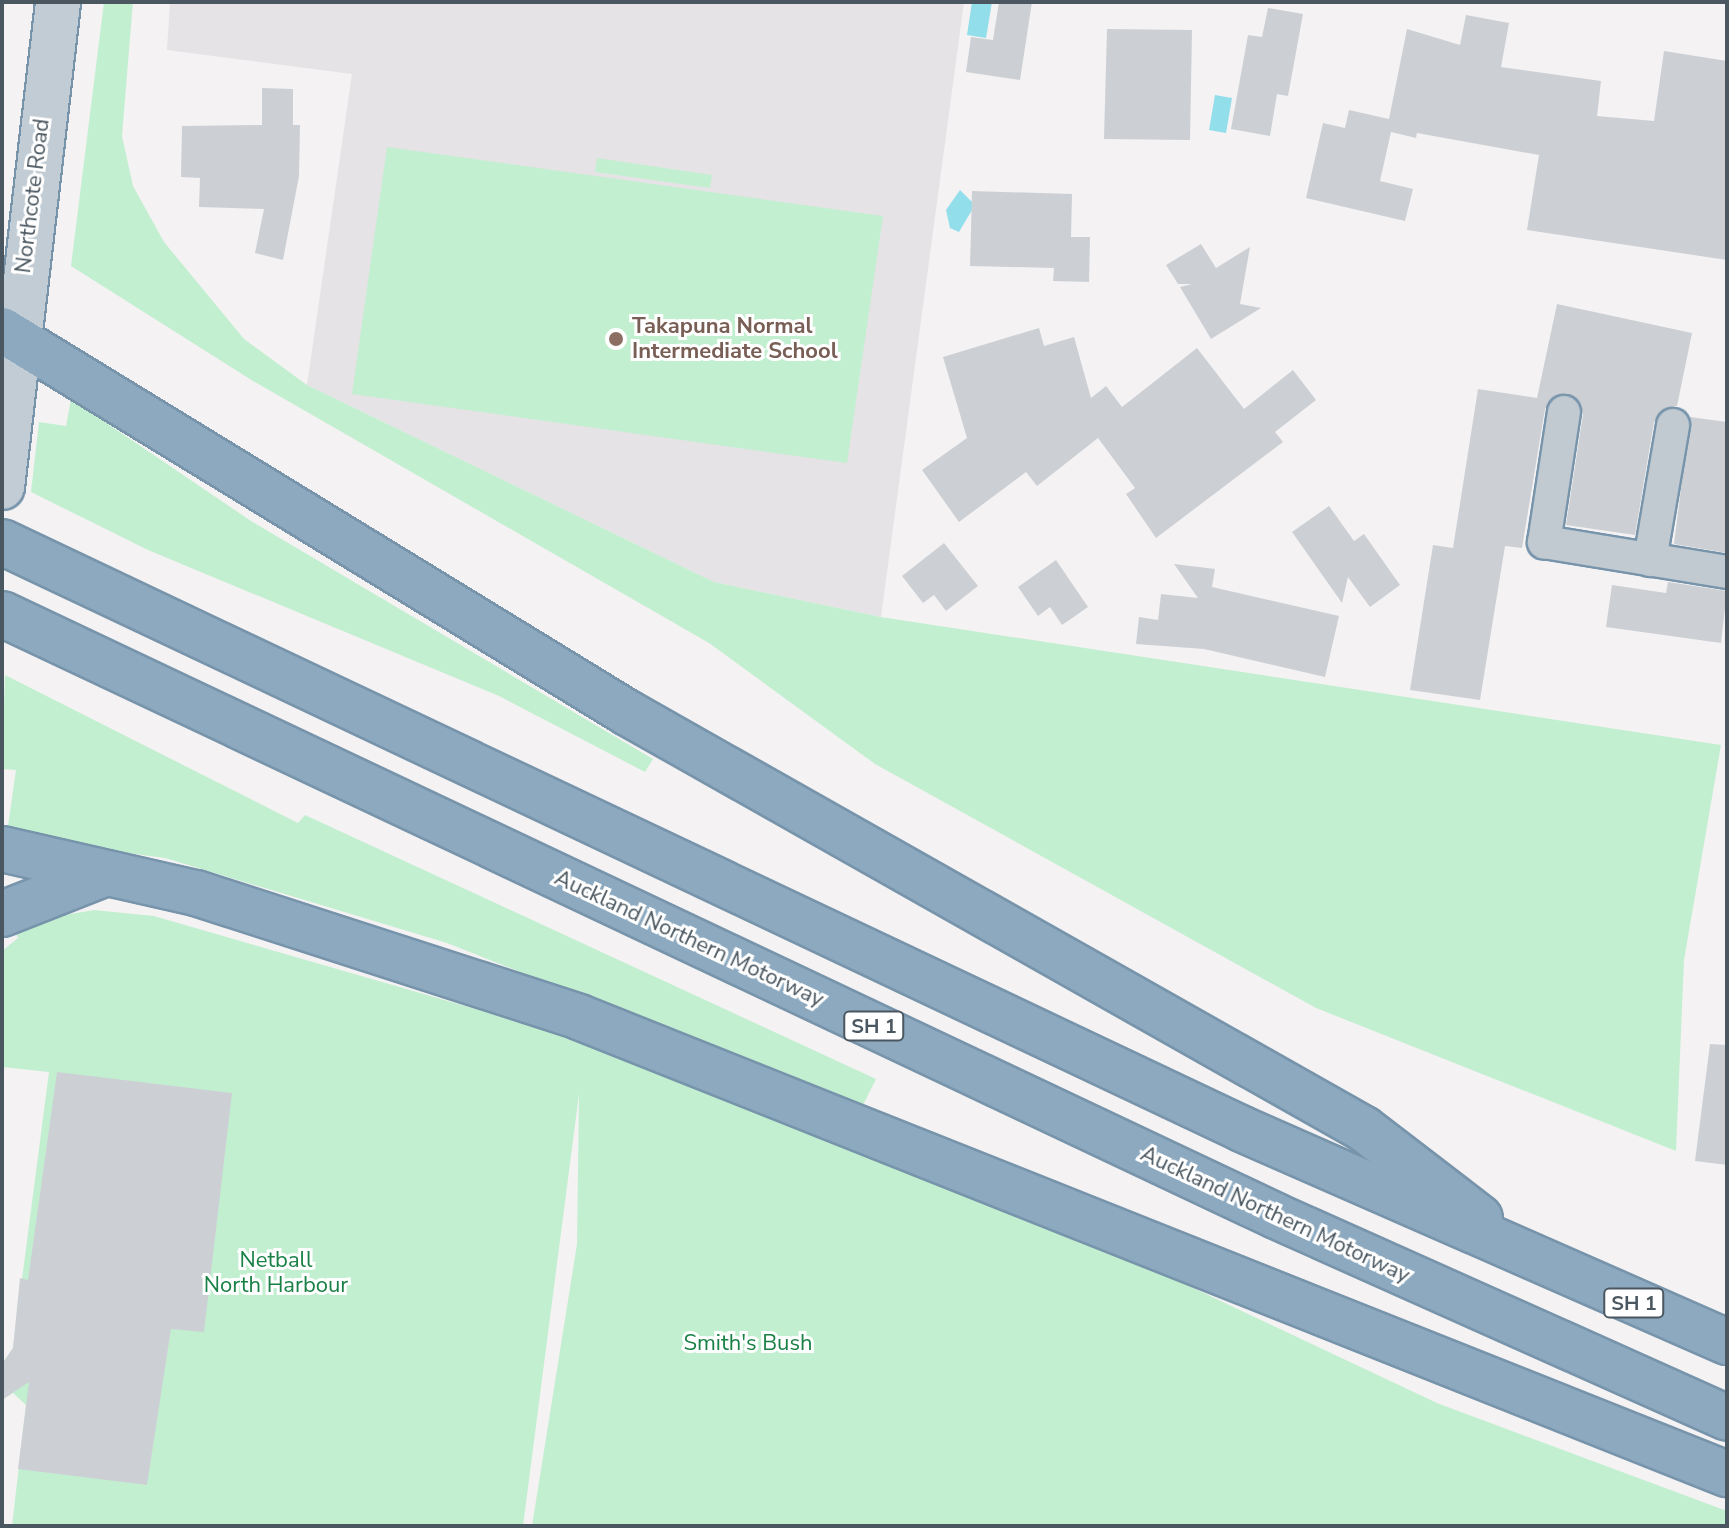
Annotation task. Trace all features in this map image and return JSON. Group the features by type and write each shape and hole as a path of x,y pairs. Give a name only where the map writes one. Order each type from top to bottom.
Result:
{"highway":[{"path":"13,327 639,720 1364,1129 1540,1264"},
{"name":"SH 1","path":"2,542 1540,1264 1727,1342"},
{"name":"Auckland Northern Motorway","path":"2,614 1276,1216 1727,1418"},
{"path":"2,849 196,893 359,942 579,1017 1727,1474"},
{"path":"2,914 106,873"}],"main road":[{"name":"Northcote Road","path":"4,475 13,327 58,2"}],"street":[{"path":"1564,412 1544,542 1727,572"},
{"path":"1650,560 1673,425"}],"shaded area":[{"name":"Takapuna Normal Intermediate School","path":"170,2 964,2 881,617 714,582 307,385 352,74 167,50"}],"green space":[{"path":"104,2 133,2 122,136 133,186 164,242 244,339 307,385 714,582 881,617 1721,745 1684,960 1676,1151 1316,1008 875,764 709,643 253,381 71,266"},
{"path":"387,147 883,216 847,463 352,394"},
{"path":"597,158 712,175 710,188 595,172"},
{"path":"71,399 251,521 653,759 645,772 499,696 148,550 31,492 39,422 66,426"},
{"path":"5,675 298,823 305,815 876,1079 862,1107 447,943 165,858 67,845 8,826 16,770 2,769"},
{"path":"94,910 154,916 600,1045 958,1177 1437,1403 1727,1511 1727,1526 532,1526 577,1244 579,1094 523,1526 12,1526 26,1405 13,1393 3,1399 2,1364 13,1348 49,1072 2,1067 2,951 18,938 12,924"}],"water":[{"path":"972,2 992,2 986,38 967,35"},
{"path":"1215,95 1232,98 1226,133 1209,130"},
{"path":"960,190 975,205 959,232 950,228 946,210"}],"building":[{"path":"999,2 1032,2 1020,80 966,72 971,37 993,40"},
{"path":"1268,8 1303,14 1288,96 1277,94 1270,136 1231,129 1248,35 1262,37"},
{"path":"1466,15 1509,23 1501,67 1601,81 1597,116 1654,121 1664,51 1727,61 1727,260 1527,230 1539,155 1417,133 1416,138 1391,132 1380,181 1413,189 1405,221 1306,198 1323,123 1345,128 1349,110 1389,119 1407,29 1460,45"},
{"path":"1107,29 1192,30 1190,140 1104,139"},
{"path":"262,88 293,89 293,125 300,125 299,176 283,260 255,253 264,209 199,207 200,178 181,177 182,126 262,125"},
{"path":"972,191 1072,194 1071,237 1090,237 1089,282 1053,281 1054,268 970,266"},
{"path":"1201,244 1216,268 1250,247 1240,304 1261,308 1211,339 1180,287 1192,284 1178,284 1166,265"},
{"path":"1557,304 1692,333 1677,406 1666,408 1654,422 1635,535 1566,525 1583,414 1575,397 1556,395 1545,409 1522,548 1505,546 1480,700 1410,690 1433,545 1453,548 1478,389 1537,398"},
{"path":"1039,328 1044,346 1074,337 1091,398 1106,386 1122,407 1197,348 1244,409 1293,370 1316,400 1275,432 1283,442 1156,538 1126,494 1135,488 1098,438 1037,486 1026,472 959,522 922,470 967,438 943,357"},
{"path":"1690,417 1727,422 1727,553 1674,544"},
{"path":"1329,506 1354,541 1364,534 1400,585 1370,607 1348,577 1342,603 1292,532"},
{"path":"944,543 978,586 946,611 934,595 923,603 902,576"},
{"path":"1056,560 1088,607 1062,625 1050,607 1038,616 1018,587"},
{"path":"1174,564 1215,569 1212,587 1339,616 1325,677 1204,649 1136,644 1139,617 1158,620 1161,594 1198,598"},
{"path":"1668,582 1727,591 1721,643 1606,627 1612,585 1666,593"},
{"path":"1710,1044 1727,1045 1727,1165 1695,1161"},
{"path":"57,1072 232,1093 204,1332 171,1329 147,1485 18,1469 29,1382 2,1400 2,1364 13,1348 20,1278 28,1280"}],"place":[{"name":"Takapuna Normal Intermediate School","path":"616,339"}],"park label":[{"name":"Netball North Harbour","path":"276,1272"},
{"name":"Smith's Bush","path":"748,1344"}]}
